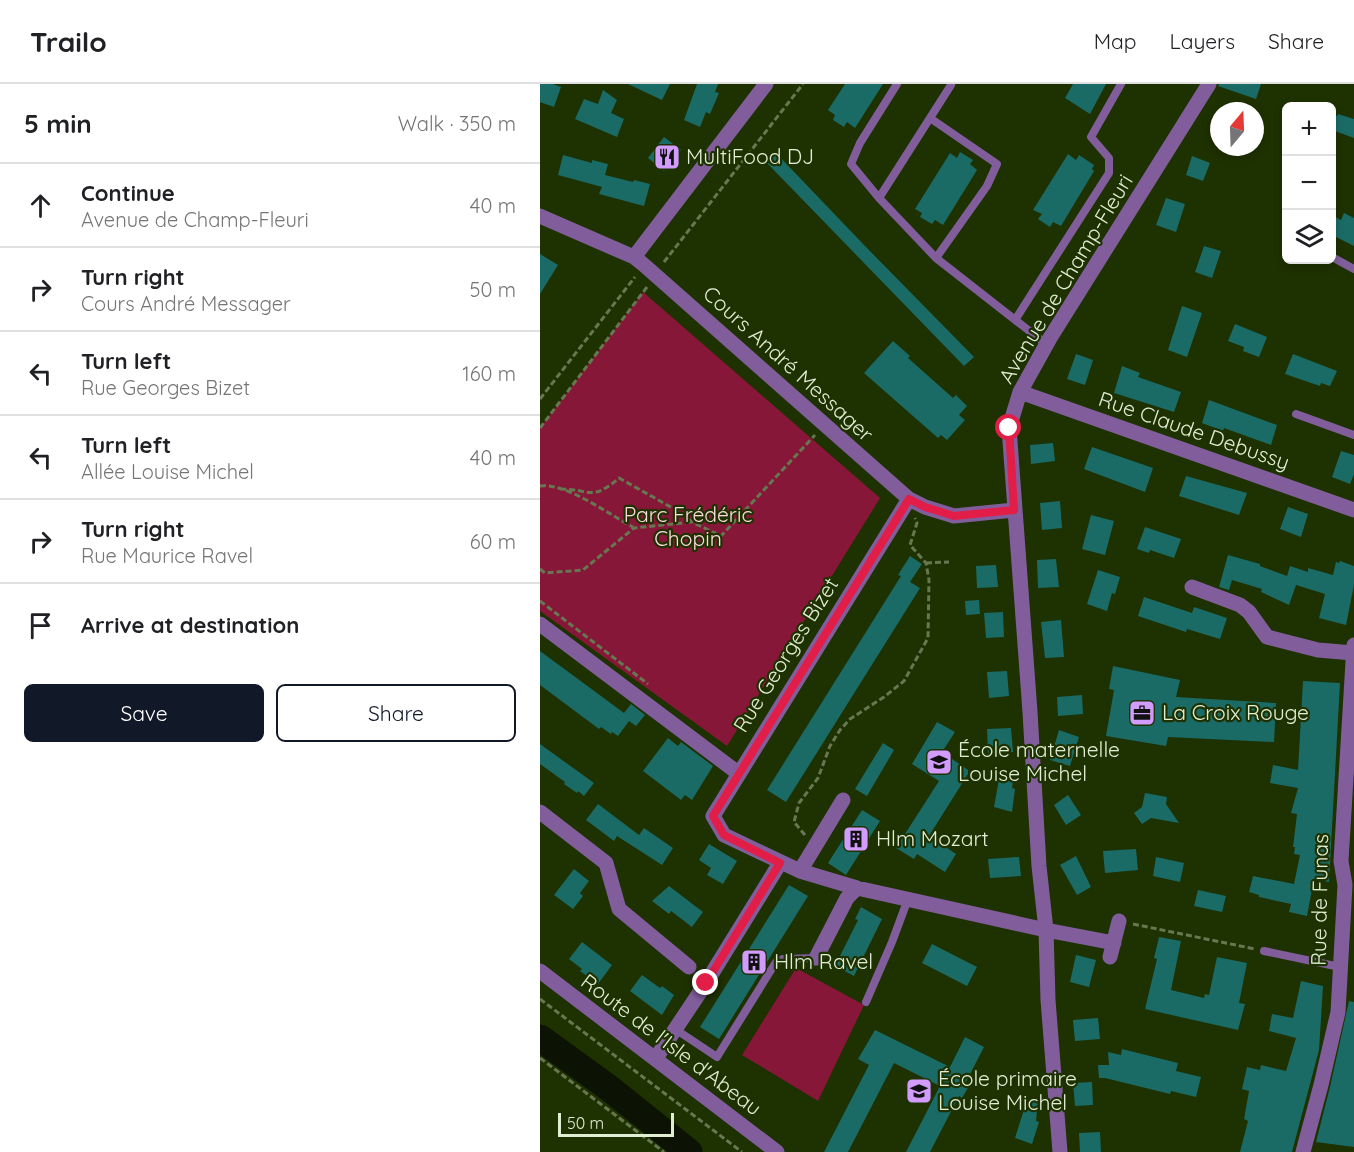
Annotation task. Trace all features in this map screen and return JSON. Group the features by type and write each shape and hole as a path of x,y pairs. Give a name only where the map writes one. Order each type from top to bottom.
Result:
{"street":[{"path":"634,257 766,84"},
{"name":"Avenue de Champ-Fleuri","path":"1060,1152 1009,428 1020,392 1046,344 1209,84"},
{"name":"Cours André Messager","path":"540,216 634,257 909,499 925,507 954,516 1014,510"},
{"name":"Rue Claude Debussy","path":"1020,392 1354,510"},
{"name":"Rue Georges Bizet","path":"780,863 724,835 713,816 738,772 909,499"},
{"path":"1191,587 1240,604 1249,612 1267,637 1318,650 1353,649"},
{"path":"540,624 738,772"},
{"name":"Rue de Funas","path":"1303,1152 1338,1012 1340,967 1348,915 1341,861 1353,649"},
{"path":"800,871 843,800"},
{"path":"540,812 606,863 619,909 689,967"},
{"path":"656,1058 780,863 857,888 1046,930 1112,950 1119,921"},
{"path":"816,958 847,898 857,888"},
{"name":"Route de l'Isle d'Abeau","path":"540,971 777,1152"}],"lane":[{"path":"897,84 860,143 851,164 879,198 936,258 1046,344"},
{"path":"879,198 950,84"},
{"path":"1015,320 1109,173 1109,158 1091,137 1121,84"},
{"path":"930,118 996,164 987,186 936,258"},
{"path":"1336,259 1354,269"},
{"path":"1296,414 1354,435"},
{"path":"866,1002 908,899"},
{"path":"1264,951 1340,967"},
{"path":"675,1029 717,1058 776,962 783,959 816,958"}],"path":[{"path":"540,428 656,274 670,252 803,84"},
{"path":"560,489 571,489 590,494 606,489 619,478 686,515 692,522 721,536 825,424"},
{"path":"540,486 548,485 570,493 634,528"},
{"path":"818,841 803,834 794,822 799,803 818,778 830,746 840,730 850,719 904,681 928,638 929,580 926,563 910,545 916,524 909,499"},
{"path":"540,569 545,573 583,570 634,528 692,522"},
{"path":"926,563 949,562"},
{"path":"540,601 652,688"},
{"path":"1119,921 1264,951"},
{"path":"540,999 742,1152"},
{"path":"540,1058 664,1152"}],"green space":[{"name":"Parc Frédéric Chopin","path":"643,292 880,498 727,746 540,611 540,428"},
{"path":"796,968 864,1005 818,1101 742,1055"}],"building":[{"path":"540,84 553,84 561,87 554,107 540,102"},
{"path":"628,84 670,84 662,100"},
{"path":"697,84 718,84 715,92 719,93 710,114 706,112 700,127 684,120"},
{"path":"845,84 883,84 855,128 847,122 844,127 833,120 835,115 828,110"},
{"path":"1073,84 1106,84 1090,114 1065,98"},
{"path":"1219,84 1261,84 1256,99 1218,86"},
{"path":"603,90 617,100 611,113 624,119 617,137 575,119 584,99 598,104"},
{"path":"1338,114 1354,119 1354,138 1336,131 1336,116"},
{"path":"664,137 681,150 664,171 648,158"},
{"path":"960,152 973,160 970,164 977,170 943,225 935,220 932,224 920,217 922,213 915,209 950,153 957,158"},
{"path":"776,153 974,357 964,366 766,162"},
{"path":"1068,154 1076,160 1079,155 1094,165 1092,169 1094,171 1061,226 1053,222 1050,227 1038,219 1042,214 1033,210"},
{"path":"563,155 592,163 592,160 608,164 605,175 650,184 644,206 599,194 602,187 558,175"},
{"path":"1192,156 1210,163 1203,181 1186,175"},
{"path":"1166,198 1185,204 1176,232 1156,225"},
{"path":"1344,213 1354,218 1354,246 1336,237 1336,217 1341,220"},
{"path":"1204,246 1221,251 1212,278 1195,272"},
{"path":"540,254 558,265 540,294"},
{"path":"1182,306 1202,313 1187,357 1168,350"},
{"path":"1235,324 1267,337 1259,357 1243,351 1244,347 1228,341"},
{"path":"893,341 910,356 908,358 953,398 956,395 967,406 959,415 965,420 947,440 941,435 938,438 864,373"},
{"path":"1076,354 1093,360 1085,385 1067,379"},
{"path":"1293,354 1337,371 1330,386 1321,383 1320,386 1285,374"},
{"path":"1122,366 1140,373 1138,377 1181,392 1174,412 1114,393"},
{"path":"1209,400 1277,425 1271,445 1224,428 1223,431 1202,423"},
{"path":"1053,443 1055,461 1031,464 1030,445"},
{"path":"1092,447 1153,468 1145,492 1084,469"},
{"path":"1341,451 1354,455 1354,474 1350,484 1332,477"},
{"path":"1186,476 1247,493 1239,515 1179,496"},
{"path":"1060,501 1062,528 1042,530 1040,503"},
{"path":"1288,507 1308,514 1301,537 1280,529"},
{"path":"1091,515 1114,521 1105,555 1082,549"},
{"path":"1145,527 1181,539 1174,558 1150,550 1149,553 1137,549"},
{"path":"1228,555 1260,564 1260,566 1287,576 1290,566 1308,572 1308,568 1333,575 1336,562 1340,561 1354,566 1354,585 1346,625 1319,618 1325,594 1296,585 1289,605 1261,592 1262,589 1232,580 1229,590 1219,587"},
{"path":"910,556 922,564 910,582 920,588 786,802 767,790 901,576 898,575"},
{"path":"1056,559 1059,587 1038,588 1037,560"},
{"path":"996,565 998,587 977,588 976,566"},
{"path":"1098,570 1120,577 1107,611 1087,604"},
{"path":"1144,597 1192,613 1194,607 1227,618 1220,639 1187,629 1186,632 1138,616"},
{"path":"979,600 980,614 966,615 965,601"},
{"path":"1003,612 1004,637 986,638 984,613"},
{"path":"1061,620 1064,657 1045,658 1041,622"},
{"path":"540,651 624,713 631,704 645,715 636,726 629,721 618,736 601,727 599,729 540,685"},
{"path":"1113,666 1180,680 1176,697 1276,703 1274,742 1168,737 1166,746 1106,736 1114,690 1109,689"},
{"path":"1007,671 1009,696 989,698 987,672"},
{"path":"1303,681 1340,683 1329,882 1314,879 1307,916 1289,912 1291,904 1259,897 1249,892 1253,876 1294,884 1300,855 1294,854 1295,847 1293,847 1297,814 1291,813 1298,788 1270,783 1273,765 1298,770"},
{"path":"1082,695 1083,714 1058,716 1057,697"},
{"path":"937,722 955,732 942,752 968,770 968,774 929,836 956,854 945,872 917,854 914,859 896,848 939,781 912,764"},
{"path":"1011,728 1013,752 988,753 987,729"},
{"path":"1059,730 1079,737 1070,766 1050,760"},
{"path":"668,738 678,746 681,742 713,766 692,800 685,795 681,800 643,771"},
{"path":"883,743 894,750 867,796 855,789"},
{"path":"540,744 594,783 584,796 564,784 565,782 540,764"},
{"path":"999,779 1013,782 1012,788 1015,789 1012,812 994,807"},
{"path":"1145,793 1167,797 1166,804 1179,823 1151,818 1142,824 1134,813 1142,807"},
{"path":"1068,795 1081,815 1066,825 1054,805"},
{"path":"598,804 639,835 644,828 673,848 662,865 617,836 614,841 586,820"},
{"name":"Hlm Mozart","path":"862,810 880,821 846,875 828,863"},
{"path":"709,844 737,861 723,884 707,875 711,868 699,860"},
{"path":"1136,849 1138,870 1105,873 1103,851"},
{"path":"1076,856 1091,887 1077,895 1060,865"},
{"path":"1019,857 1021,876 990,878 988,859"},
{"path":"1156,857 1184,863 1180,882 1153,876"},
{"path":"574,869 589,881 580,893 583,896 573,909 554,895"},
{"name":"Hlm Ravel","path":"789,885 808,896 719,1039 700,1027"},
{"path":"669,886 703,912 692,927 671,911 669,914 652,901"},
{"path":"1198,890 1226,896 1222,912 1194,906"},
{"path":"861,907 882,919 854,976 835,966 858,920 855,919"},
{"path":"1159,937 1181,941 1171,990 1204,998 1205,994 1209,995 1217,957 1247,963 1239,1003 1245,1004 1238,1030 1145,1009 1157,959 1154,958"},
{"path":"582,942 612,965 598,984 580,971 582,969 569,959"},
{"path":"932,944 977,967 967,986 922,963"},
{"path":"1076,955 1096,960 1089,987 1070,982"},
{"path":"642,975 674,995 662,1015 630,991"},
{"path":"1301,981 1323,986 1319,1050 1292,1152 1240,1152 1248,1121 1244,1119 1249,1091 1242,1089 1247,1067 1260,1070 1261,1065 1286,1071 1296,1038 1269,1031 1272,1014 1293,1018"},
{"path":"1349,1001 1354,1002 1354,1147 1316,1142"},
{"path":"1098,1018 1100,1039 1075,1041 1073,1020"},
{"path":"875,1030 950,1067 965,1037 984,1047 965,1084 969,1086 962,1098 959,1096 930,1152 906,1152 940,1086 894,1063 848,1152 824,1152 869,1065 858,1059"},
{"path":"1122,1049 1178,1063 1176,1071 1201,1077 1196,1097 1171,1091 1170,1094 1099,1078 1098,1065 1109,1065 1108,1052 1121,1055"},
{"path":"1092,1082 1093,1105 1075,1106 1073,1083"},
{"path":"1027,1100 1038,1100 1036,1121 1039,1122 1032,1144 1015,1138"},
{"path":"1100,1132 1101,1152 1080,1152 1079,1133"}],"waterway":[{"path":"540,1038 609,1088 689,1152"}],"place":[{"name":"MultiFood DJ","path":"667,157"},
{"name":"La Croix Rouge","path":"1142,713"},
{"name":"École maternelle Louise Michel","path":"939,762"},
{"name":"Hlm Mozart","path":"856,839"},
{"name":"Hlm Ravel","path":"754,962"},
{"name":"École primaire Louise Michel","path":"919,1091"}],"route":[{"path":"706,983 780,863 724,835 713,816 738,772 909,499 925,507 954,516 1014,510 1009,428"}]}
